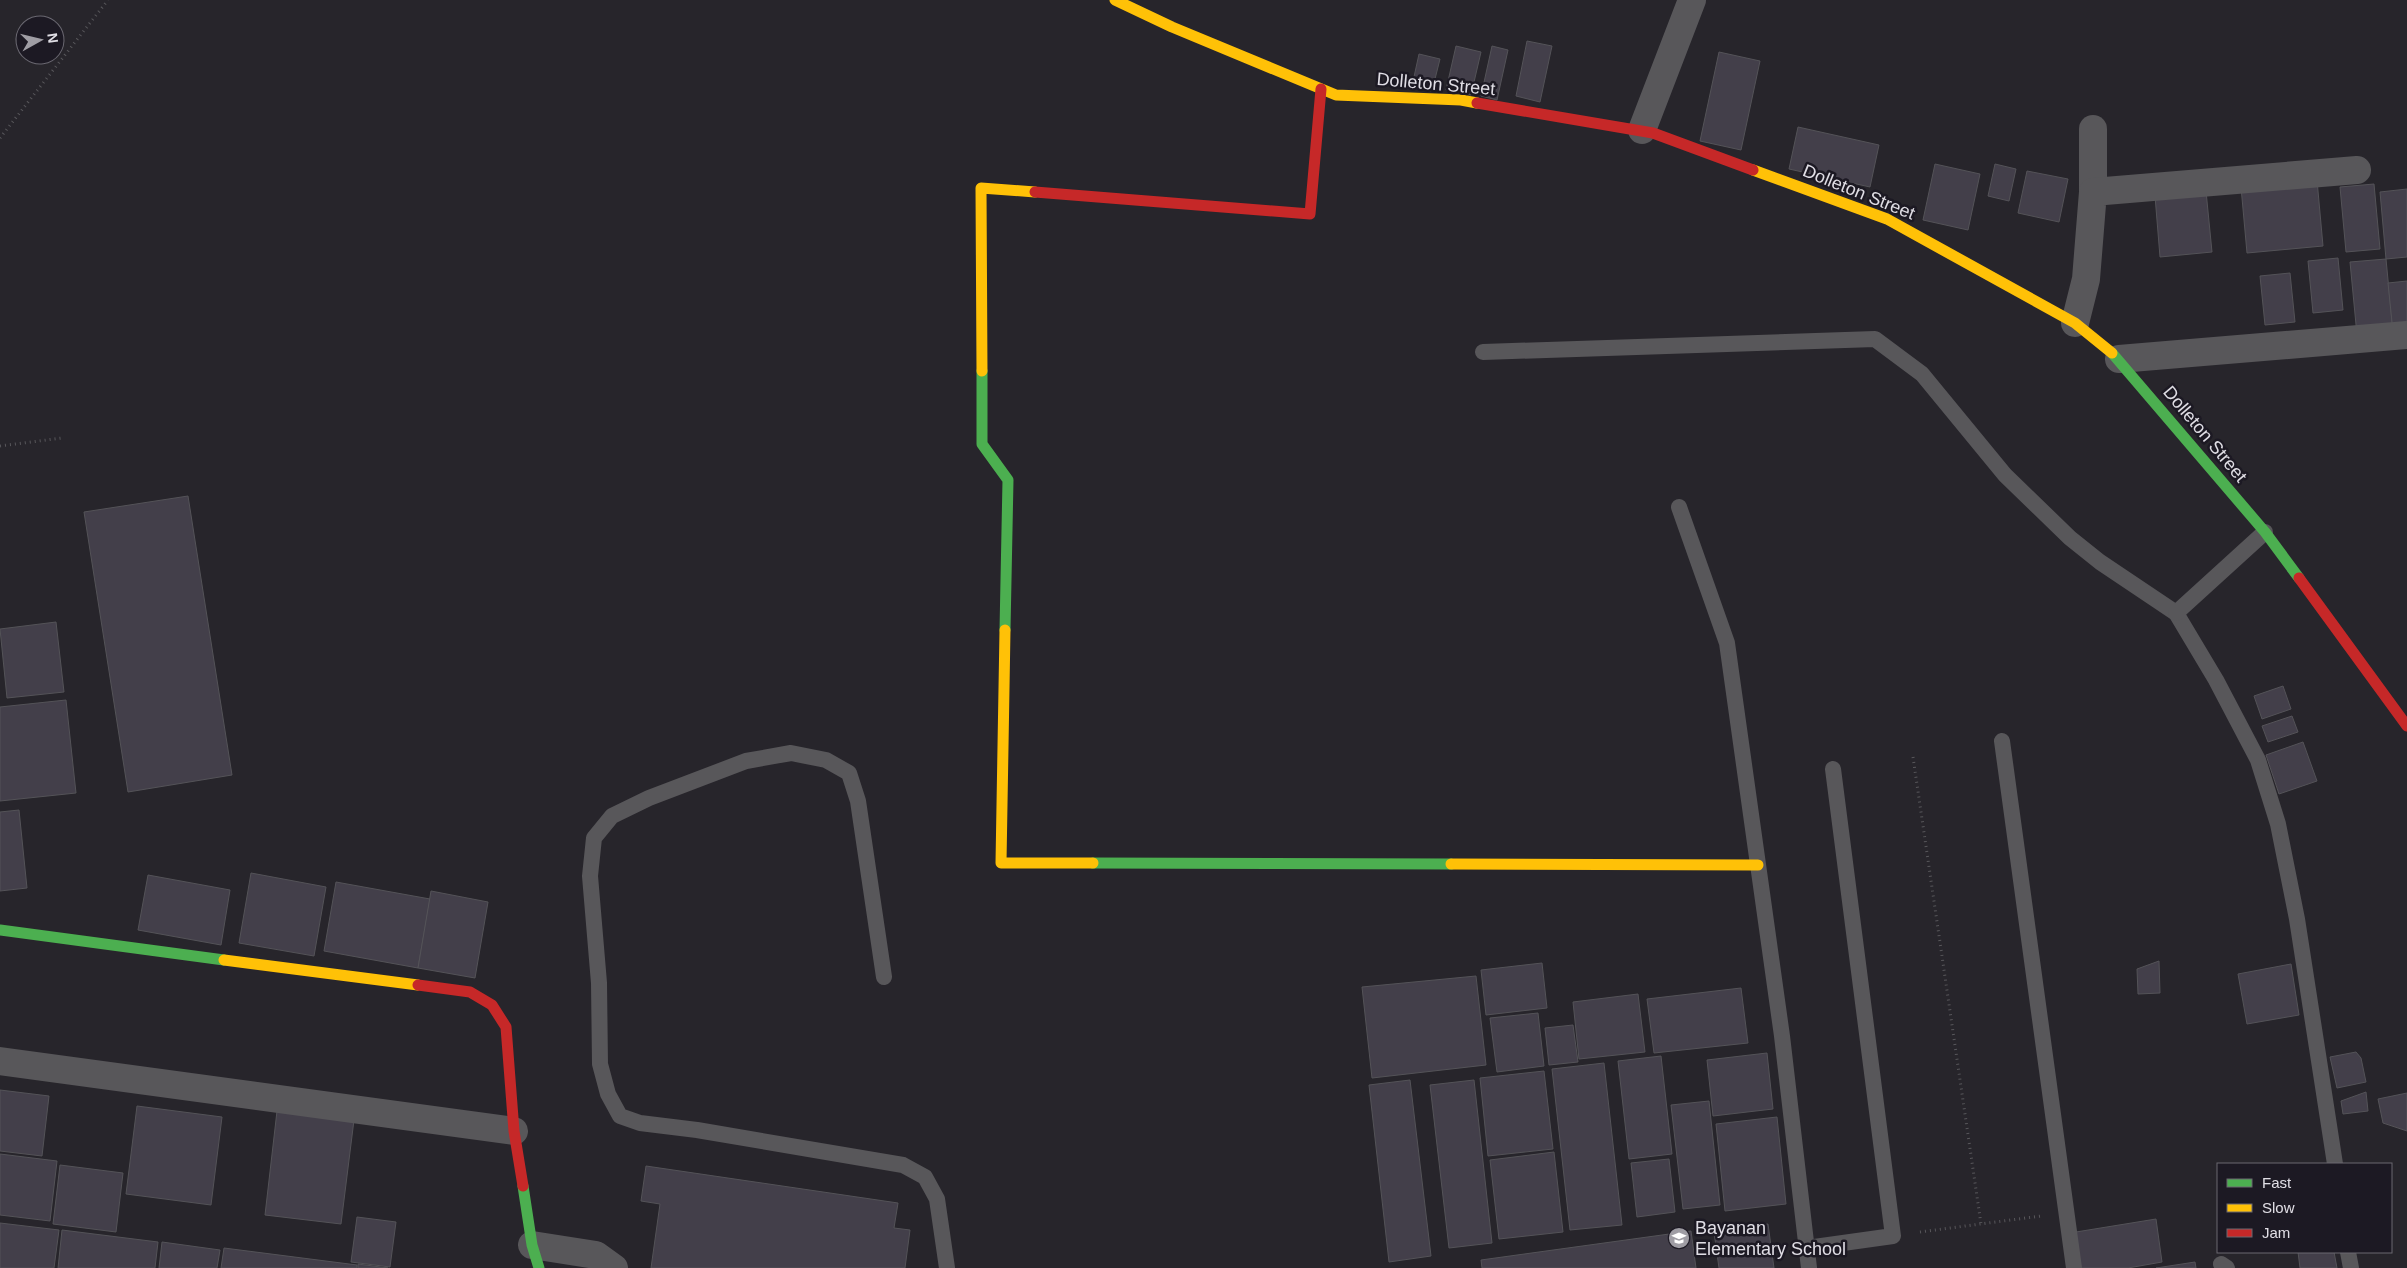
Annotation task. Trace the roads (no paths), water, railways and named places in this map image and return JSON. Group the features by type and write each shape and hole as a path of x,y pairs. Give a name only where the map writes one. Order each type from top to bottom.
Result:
{"street":[{"name":"Dolleton Street","path":"1114,0 1172,27 1336,95 1461,100 1642,130 1887,219 2075,323 2119,359 2265,532 2407,726"},
{"path":"1642,130 1699,1"},
{"path":"1321,89 1310,214 980,188 982,444 1008,480 1001,863 1758,864"},
{"path":"2075,323 2086,279 2093,192 2093,129"},
{"path":"2093,192 2357,170"},
{"path":"2119,359 2407,335"},
{"path":"0,930 470,992 492,1005 506,1027 514,1131 535,1256 596,1254 614,1268"},
{"path":"0,1061 514,1131"}],"lane":[{"path":"1483,352 1874,339 1922,374 2005,475 2070,538 2100,562 2176,613 2216,680 2258,760 2278,824 2297,919 2335,1163"},
{"path":"1679,508 1727,643 1782,1036 1810,1268"},
{"path":"2176,613 2265,532"},
{"path":"2002,741 2074,1268"},
{"path":"884,977 858,800 849,773 826,760 791,753 746,761 649,798 612,816 594,838 590,876 599,983 600,1064 608,1094 620,1116 640,1123 697,1130 903,1165 925,1177 937,1199 947,1268"},
{"path":"1807,1248 1893,1236 1833,769"},
{"path":"2348,1253 2351,1268"}],"place":[{"name":"Bayanan Elementary School","path":"1679,1238"}]}
